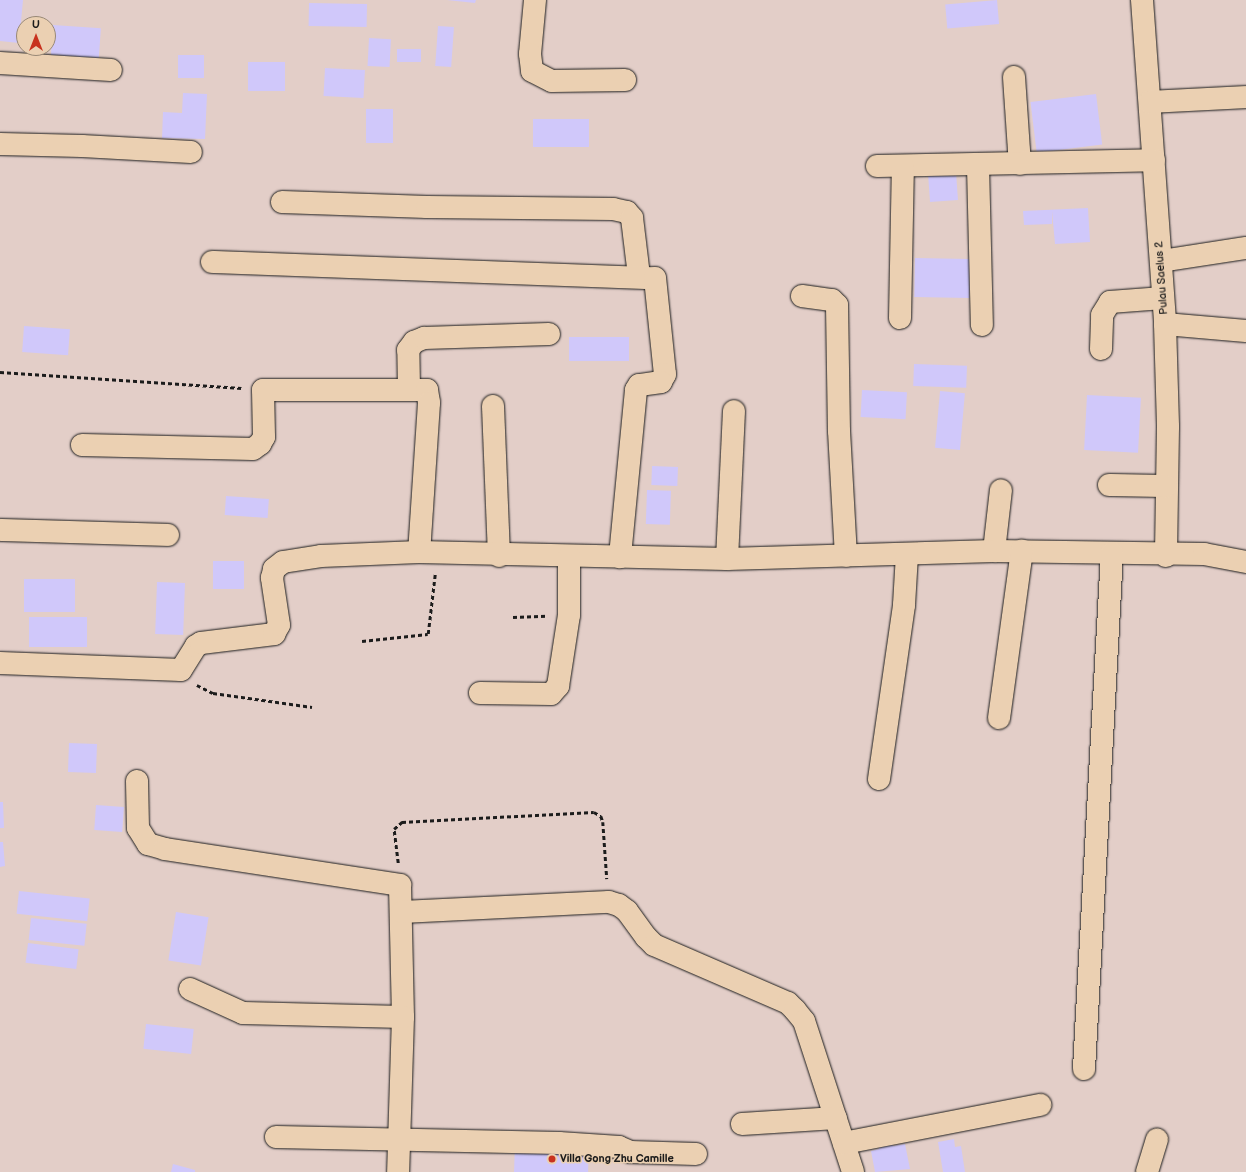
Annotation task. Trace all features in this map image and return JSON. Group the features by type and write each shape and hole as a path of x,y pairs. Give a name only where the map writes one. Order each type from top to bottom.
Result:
{"street":[{"path":"535,0 530,54 532,71 552,81 625,80"},
{"name":"Pulau Saelus 2","path":"1142,0 1165,324 1168,427 1166,556"},
{"path":"0,63 111,70"},
{"path":"1014,77 1020,164"},
{"path":"1150,102 1246,97"},
{"path":"0,144 82,146 191,152"},
{"path":"877,166 978,166 1154,160"},
{"path":"900,318 903,166"},
{"path":"978,166 982,325"},
{"path":"282,202 427,207 613,209 627,212 632,218 639,276"},
{"path":"1161,261 1246,248"},
{"path":"212,262 652,276 657,283 665,374 661,382 639,385 636,390 620,557"},
{"path":"802,296 832,300 837,305 839,431 846,556"},
{"path":"1101,349 1102,315 1110,302 1163,298"},
{"path":"1165,324 1246,331"},
{"path":"409,389 408,350 414,342 424,338 549,334"},
{"path":"82,445 253,449 260,444 264,437 263,390 427,390 429,394 428,553"},
{"path":"493,406 499,556"},
{"path":"727,559 734,411"},
{"path":"1109,485 1166,486"},
{"path":"994,550 1000,490"},
{"path":"0,530 168,535"},
{"path":"0,662 181,670 196,646 201,643 274,634 279,625 272,578 274,570 283,562 320,556 428,553 499,556 727,559 994,550 1166,556 1204,554 1246,562"},
{"path":"999,718 1022,551"},
{"path":"1084,1069 1112,553"},
{"path":"879,779 904,605 907,554"},
{"path":"480,693 551,694 556,690 559,682 569,615 569,557"},
{"path":"137,781 138,828 148,844 165,849 400,885 402,912 403,1017 398,1172"},
{"path":"402,912 609,902 628,911 646,937 654,945 788,1003 804,1021 853,1172"},
{"path":"190,989 243,1013 403,1017"},
{"path":"844,1143 1040,1105"},
{"path":"742,1124 836,1118"},
{"path":"276,1137 559,1143 619,1147 630,1152 696,1154"},
{"path":"1147,1172 1157,1139"}],"path":[{"path":"0,372 263,390"},
{"path":"362,641 428,634 428,553"},
{"path":"513,617 569,615"},
{"path":"181,670 199,686 213,693 312,706"},
{"path":"400,885 394,829 402,822 594,812 601,816 609,902"}],"building":[{"path":"0,0 23,0 22,16 16,16 16,43 0,41"},
{"path":"447,0 476,0 475,3"},
{"path":"997,0 999,24 947,28 945,5"},
{"path":"309,3 367,4 367,27 309,26"},
{"path":"56,25 101,28 99,58 56,55"},
{"path":"438,26 454,27 451,67 435,66"},
{"path":"369,38 391,39 390,67 368,66"},
{"path":"397,49 421,49 421,62 397,62"},
{"path":"178,55 204,55 204,78 178,78"},
{"path":"248,62 285,62 285,91 248,91"},
{"path":"325,68 365,70 363,98 324,96"},
{"path":"183,93 207,94 205,139 162,138 163,112 182,113"},
{"path":"1096,94 1102,145 1037,153 1030,102"},
{"path":"366,109 393,109 393,143 366,143"},
{"path":"533,119 589,119 589,147 533,147"},
{"path":"956,172 958,200 930,202 928,174"},
{"path":"1088,208 1090,242 1055,244 1052,211 1052,224 1024,225 1023,211"},
{"path":"915,258 970,259 969,298 914,297"},
{"path":"24,326 70,329 68,355 22,352"},
{"path":"569,337 629,337 629,361 569,361"},
{"path":"914,364 967,366 966,388 913,386"},
{"path":"862,390 907,392 906,419 861,417"},
{"path":"940,391 965,393 960,450 935,448"},
{"path":"1087,395 1141,398 1138,453 1084,450"},
{"path":"652,466 678,467 677,486 651,485"},
{"path":"647,490 671,491 670,525 646,524"},
{"path":"226,496 269,499 268,518 225,515"},
{"path":"213,561 244,561 244,589 213,589"},
{"path":"24,579 75,579 75,612 24,612"},
{"path":"157,582 185,583 183,635 155,634"},
{"path":"29,617 87,617 87,647 29,647"},
{"path":"69,743 97,744 96,773 68,772"},
{"path":"0,802 3,802 4,828 0,828"},
{"path":"96,805 124,807 122,832 94,830"},
{"path":"0,842 3,842 5,866 0,867"},
{"path":"19,891 90,898 87,921 17,914"},
{"path":"176,912 209,917 201,966 168,960"},
{"path":"31,918 87,924 84,946 29,940"},
{"path":"28,943 79,949 76,969 26,963"},
{"path":"146,1024 194,1029 191,1054 143,1049"},
{"path":"954,1139 955,1147 961,1146 965,1172 943,1172 938,1142"},
{"path":"893,1143 893,1146 905,1144 910,1169 875,1172 871,1151 879,1149 878,1146"},
{"name":"Villa Gong Zhu Camille","path":"515,1144 589,1147 588,1172 514,1172"},
{"path":"173,1164 195,1170 195,1172 171,1172"}],"place":[{"name":"Villa Gong Zhu Camille","path":"552,1159"}]}
